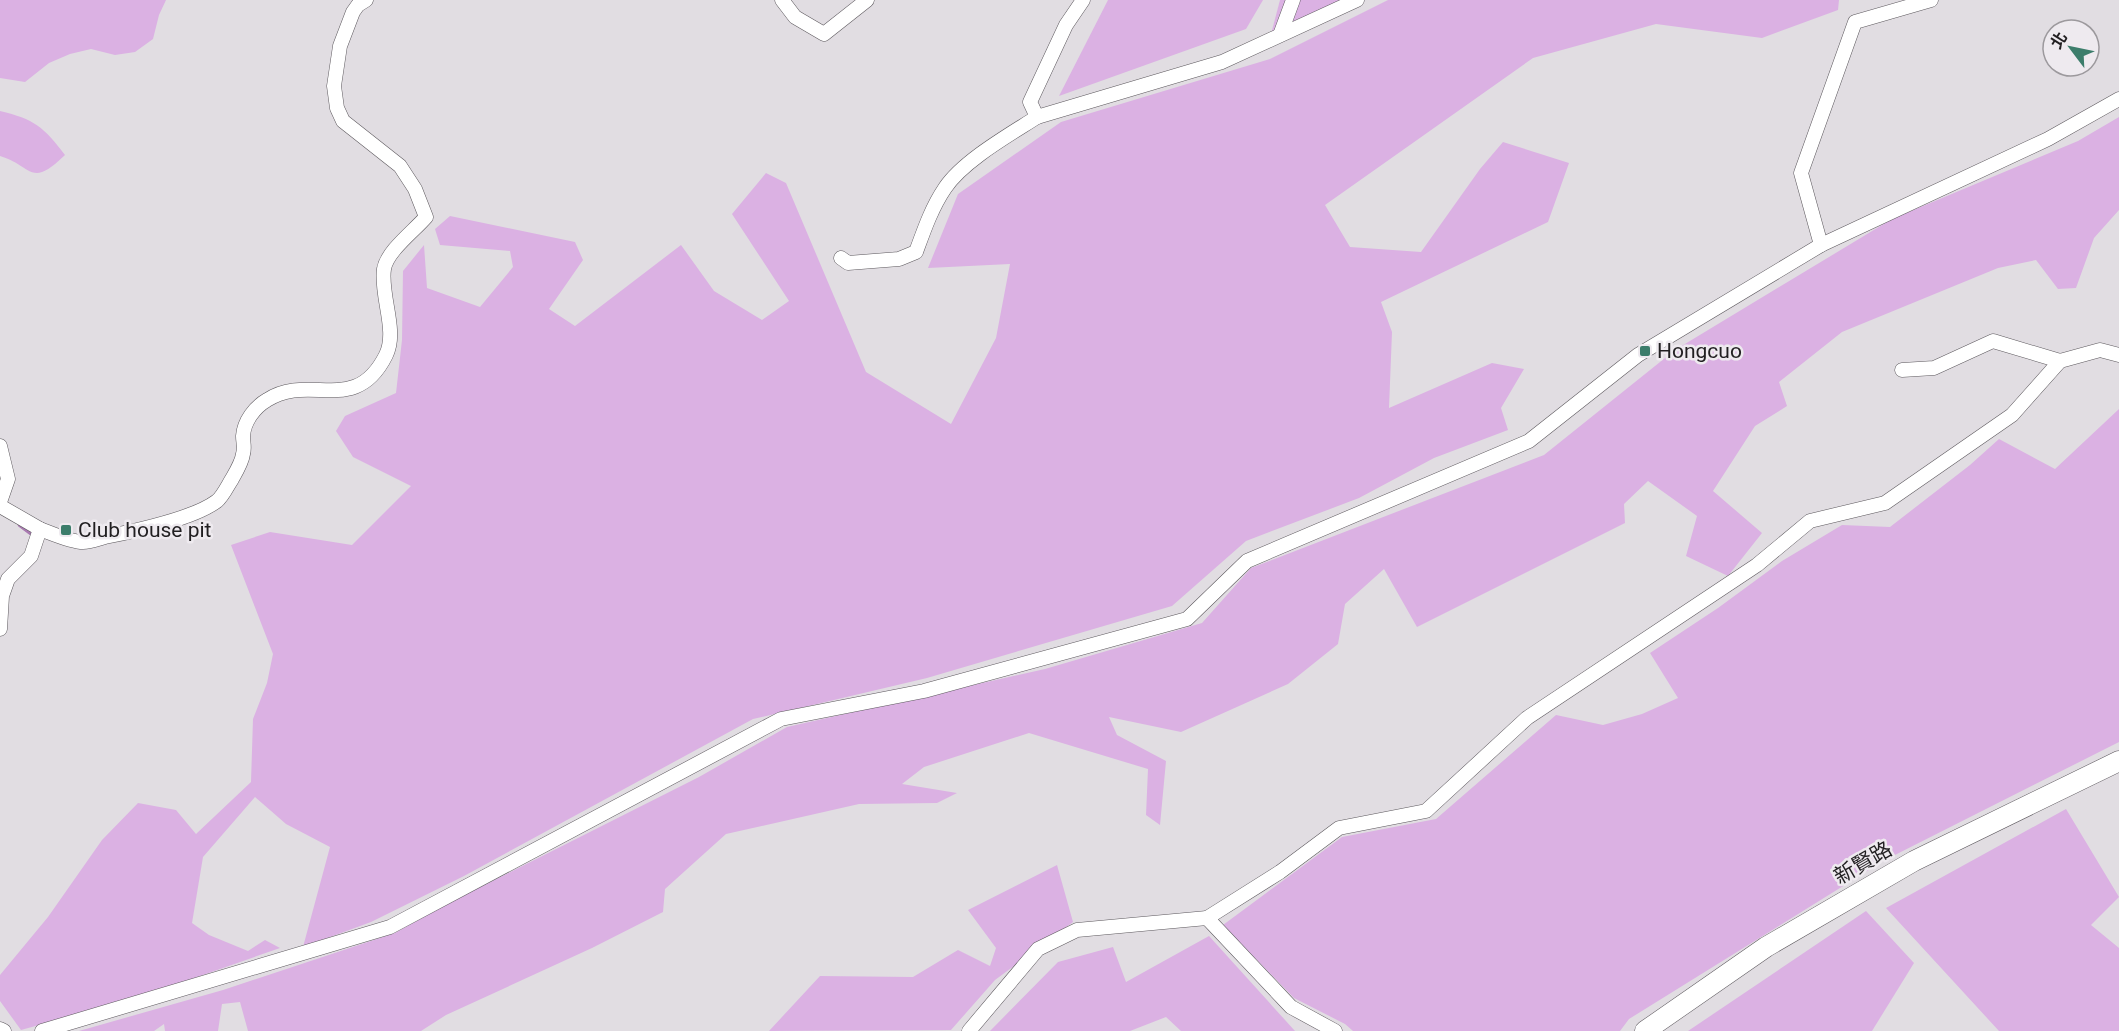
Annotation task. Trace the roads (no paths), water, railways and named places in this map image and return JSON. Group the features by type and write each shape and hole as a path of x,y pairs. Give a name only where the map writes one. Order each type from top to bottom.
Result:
{"street":[{"path":"0,446 8,479 0,504 40,529 83,542 147,529 218,501 244,454 243,432 250,416 260,405 279,392 298,390 332,392 355,387 367,380 386,354 390,341 384,269 393,250 426,217 416,189 400,166 343,121 337,108 334,86 340,46 353,12 366,0"},
{"path":"782,0 795,17 824,34 867,0"},
{"path":"1037,117 1030,102 1066,25 1083,0"},
{"path":"1280,35 1293,0"},
{"path":"841,258 849,263 869,262 899,259 916,252 927,222 945,187 976,157 1037,117 1222,62 1357,0"},
{"path":"1821,245 1801,172 1855,22 1931,0"},
{"path":"42,1031 390,927 781,719 924,691 1187,619 1247,561 1529,441 1638,355 1821,245 2048,139 2119,99"},
{"path":"1902,370 1934,368 1993,341 2060,361 2100,350 2119,355"},
{"path":"969,1031 1038,949 1077,930 1207,918 1280,872 1339,828 1426,811 1527,718 1757,565 1810,521 1885,503 2012,415 2060,361"},
{"path":"0,629 2,596 8,579 32,556 40,529"},
{"name":"新賢路","path":"1645,1031 1766,947 1914,861 2119,761"},
{"path":"1207,918 1291,1007 1335,1031"}],"waterway":[{"path":"20,525 32,534"}],"place":[{"name":"Hongcuo","path":"1645,351"},
{"name":"Club house pit","path":"66,530"}]}
